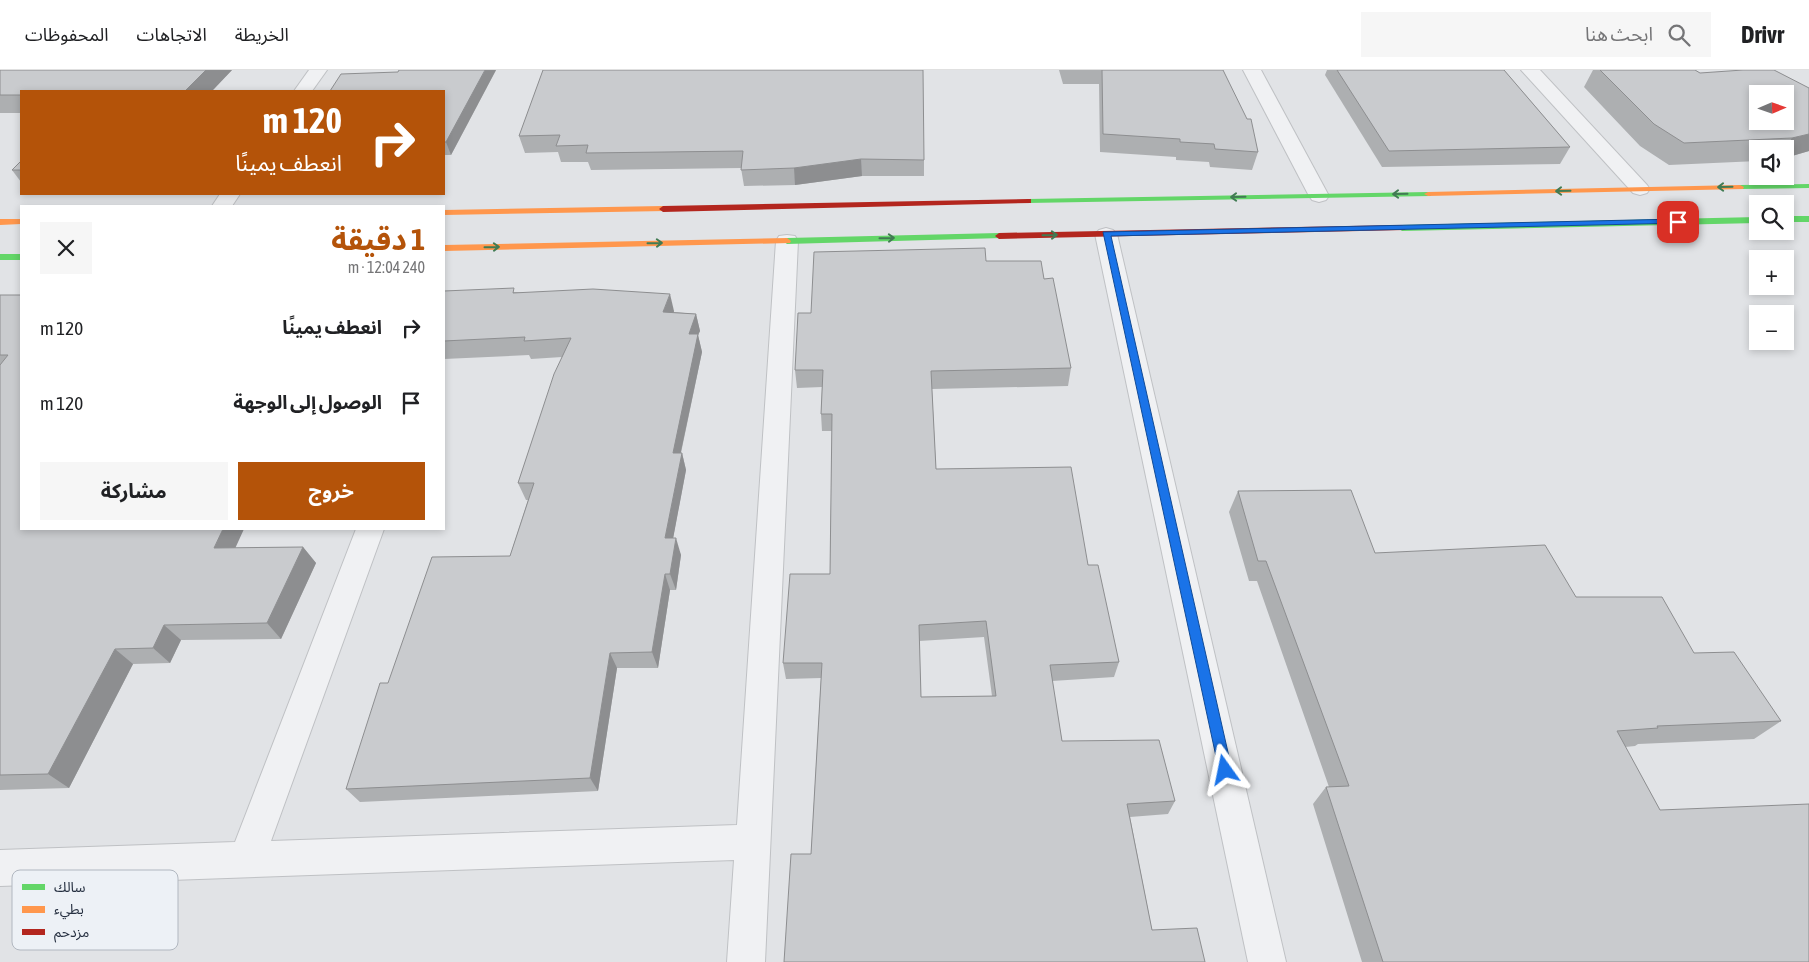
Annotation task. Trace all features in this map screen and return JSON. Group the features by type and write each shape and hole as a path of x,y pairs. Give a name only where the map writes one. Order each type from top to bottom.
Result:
{"street":[{"path":"304,90 318,70"},
{"path":"1252,70 1320,196"},
{"path":"1530,70 1640,189"},
{"path":"445,213 1809,186"},
{"path":"992,214 1099,200"},
{"path":"1794,219 1809,219"},
{"path":"445,248 1749,220"},
{"path":"0,222 20,222"},
{"path":"788,240 894,227"},
{"path":"1106,234 1267,962"},
{"path":"746,962 788,240"},
{"path":"0,257 20,257"},
{"path":"246,860 370,530"},
{"path":"0,868 752,842"}],"building":[{"path":"0,70 206,70 186,90 20,90 20,95 0,95"},
{"path":"399,70 485,70 446,142 445,90 331,90 341,74 398,72"},
{"path":"543,70 923,70 924,160 861,159 794,168 741,170 743,151 586,153 588,145 556,146 560,135 519,136"},
{"path":"1102,70 1223,70 1247,119 1251,119 1258,152 1215,149 1214,144 1180,142 1180,139 1103,134"},
{"path":"1337,70 1504,70 1570,147 1389,151"},
{"path":"1600,70 1695,70 1700,73 1774,70 1809,88 1809,134 1792,138 1684,143 1654,124"},
{"path":"20,162 20,170 12,170"},
{"path":"985,248 986,261 1041,261 1044,279 1053,278 1071,368 931,371 936,469 1071,467 1088,565 1098,565 1119,662 1050,665 1062,741 1159,740 1175,801 1127,804 1152,930 1197,928 1205,962 784,962 791,854 811,854 822,663 783,663 790,574 830,574 832,414 821,414 823,370 795,370 798,313 811,313 814,252","holes":["986,621 996,696 921,697 919,625"]},
{"path":"514,288 513,293 593,289 670,294 663,312 696,314 689,334 698,334 673,453 682,453 665,538 676,538 670,574 665,574 652,652 610,653 590,778 346,789 380,683 388,683 432,557 510,556 534,483 518,483 554,374 571,338 524,341 525,337 445,341 445,291"},
{"path":"0,295 20,295 20,530 223,530 214,548 303,547 267,623 164,625 153,648 115,649 48,774 0,775 0,365 8,355 0,355"},
{"path":"1351,490 1375,553 1545,545 1576,597 1662,597 1694,653 1734,652 1781,721 1657,726 1658,728 1617,731 1660,810 1809,804 1809,962 1383,962 1326,787 1349,786 1266,561 1258,561 1238,491"}],"traffic: fast":[{"path":"1740,187 1809,186"},
{"path":"1028,201 1428,194"},
{"path":"1794,219 1809,219"},
{"path":"1402,228 1749,220"},
{"path":"787,241 999,236"},
{"path":"0,257 20,257"}],"traffic: slow":[{"path":"1428,194 1740,187"},
{"path":"445,213 663,209"},
{"path":"0,222 20,222"},
{"path":"445,248 787,241"}],"traffic: jam":[{"path":"663,209 1028,201"},
{"path":"999,236 1402,228"}],"route":[{"path":"1225,770 1106,234 1678,222"}]}
